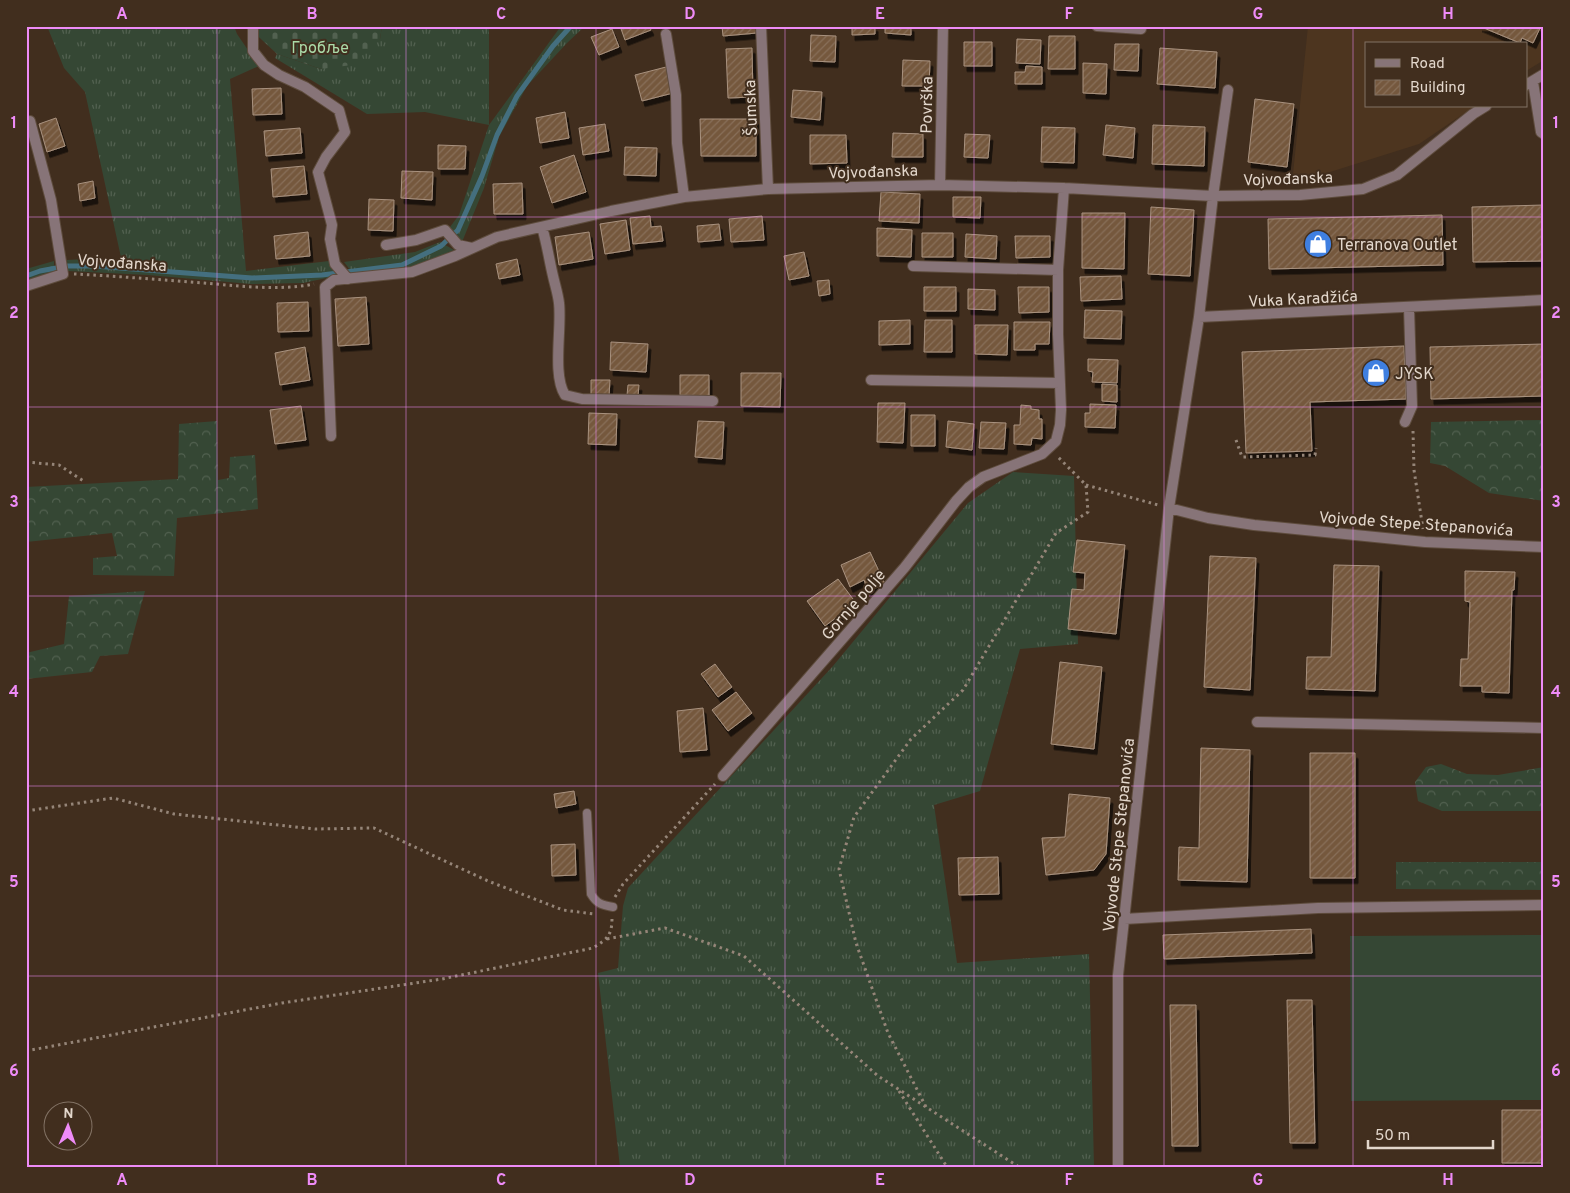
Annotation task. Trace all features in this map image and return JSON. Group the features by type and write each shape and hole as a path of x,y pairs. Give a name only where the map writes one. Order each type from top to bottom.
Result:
{"street":[{"path":"253,26 253,51 264,65 279,75 305,86 339,110 346,132 326,157 318,172 332,225 330,239 335,264 347,278"},
{"name":"Šumska","path":"761,26 768,189"},
{"name":"Površka","path":"940,185 943,26"},
{"path":"1097,26 1141,29"},
{"path":"666,34 676,95 677,143 684,197"},
{"path":"1544,74 1530,83 1541,132 1544,134"},
{"name":"Vojvode Stepe Stepanovića","path":"1118,1167 1118,975 1169,508 1199,317 1228,90"},
{"name":"Vojvođanska","path":"334,280 412,272 455,256 497,237 611,211 684,197 768,189 940,185 1064,188 1213,196 1300,195 1363,189 1397,175 1483,108"},
{"name":"Vojvođanska","path":"30,121 51,200 63,274"},
{"path":"1049,448 1056,441 1060,425 1058,270 1064,188"},
{"path":"542,227 559,303 559,370 561,388 565,395 582,399 713,401"},
{"path":"386,245 416,240 445,230 458,245 472,248"},
{"path":"913,266 1058,270"},
{"path":"26,286 63,274"},
{"path":"331,436 325,288 334,280"},
{"name":"Vuka Karadžića","path":"1199,317 1544,300"},
{"path":"1405,422 1412,406 1409,308"},
{"path":"870,380 1060,383"},
{"name":"Gornje polje","path":"722,776 906,567 968,487 983,477 1042,454 1049,448"},
{"name":"Vojvode Stepe Stepanovića","path":"1169,508 1208,518 1254,525 1425,542 1544,547"},
{"path":"1257,722 1544,728"},
{"path":"1124,919 1318,908 1544,905"}],"lane":[{"path":"587,813 591,894 596,902 601,905 613,907"}],"path":[{"name":"Vojvođanska","path":"63,274 114,275 252,287 303,286 334,280"},
{"path":"1412,406 1414,470 1425,542"},
{"path":"1236,440 1242,458 1315,455 1316,448"},
{"path":"1049,448 1086,485 1169,508"},
{"path":"26,462 59,465 85,482"},
{"path":"926,1107 888,1033 856,943 839,868 854,817 911,740 963,690 1056,534 1088,512 1086,485"},
{"path":"607,939 612,930 614,899 623,884 722,776"},
{"path":"26,811 113,798 174,814 315,829 374,828 488,881 563,910 612,917"},
{"path":"26,1051 282,1002 442,979 593,948 607,939 664,928 744,956 878,1076 1019,1167"},
{"path":"897,1088 947,1167"}],"shaded area":[{"path":"1308,26 1544,26 1544,60 1528,70 1528,42 1365,42 1365,108 1472,108 1419,144 1292,184"}],"green space":[{"path":"47,26 234,26 237,34 259,66 230,79 246,271 329,261 336,276 303,283 251,284 148,275 68,271 67,260 86,259 122,262 85,92 64,68"},
{"name":"Гробље","path":"247,26 382,26 380,39 352,65 321,69 277,54"},
{"path":"382,26 489,26 489,125 425,112 367,114 275,58 277,54 321,69 380,39"},
{"path":"561,26 585,26 527,86 499,137 484,188 462,242 450,227 459,215 489,125"},
{"path":"440,242 454,250 410,267 355,276 344,262 415,252"},
{"path":"54,261 54,272 26,281 26,269"},
{"path":"1544,420 1544,501 1489,493 1445,466 1430,463 1431,422"},
{"path":"217,421 218,480 229,478 230,457 255,455 258,509 177,518 174,576 93,575 93,558 117,556 112,533 26,542 26,487 178,479 179,424"},
{"path":"1013,472 1074,476 1078,644 1020,649 980,791 934,805 957,963 1089,954 1094,1167 620,1167 598,973 618,968 623,906 628,888 833,666 968,503"},
{"path":"145,591 128,654 100,656 92,672 26,679 26,653 64,644 69,596"},
{"path":"1441,764 1467,774 1498,775 1544,767 1544,811 1442,811 1418,801 1415,782 1426,767"},
{"path":"1396,862 1544,862 1544,890 1396,889"},
{"path":"1544,935 1544,1100 1351,1101 1350,936"}],"building":[{"path":"620,26 649,26 651,30 625,40"},
{"path":"722,26 756,26 757,33 723,36"},
{"path":"852,26 875,26 875,34 852,35"},
{"path":"885,26 911,26 911,35 885,33"},
{"path":"1479,26 1541,26 1533,43 1522,38 1520,42"},
{"path":"612,29 619,47 599,55 591,37"},
{"path":"811,35 836,36 835,62 810,61"},
{"path":"1049,36 1075,36 1075,69 1048,69"},
{"path":"1017,39 1041,40 1040,64 1016,63"},
{"path":"964,42 992,42 992,66 964,66"},
{"path":"1115,44 1139,44 1138,71 1114,70"},
{"path":"752,48 753,97 728,98 726,49"},
{"path":"1160,48 1217,52 1215,88 1157,84"},
{"path":"903,60 930,61 929,86 902,86"},
{"path":"1083,63 1107,64 1106,94 1083,93"},
{"path":"1026,66 1042,67 1042,84 1015,84 1015,72 1025,72"},
{"path":"666,67 673,93 642,101 635,75"},
{"path":"281,88 282,114 253,115 252,89"},
{"path":"793,90 822,92 820,120 791,117"},
{"path":"1255,99 1294,104 1287,167 1248,162"},
{"path":"565,112 569,138 540,143 536,118"},
{"path":"56,118 65,146 47,152 39,124"},
{"path":"700,119 756,119 756,156 701,156"},
{"path":"605,124 609,151 583,155 579,128"},
{"path":"1106,125 1135,128 1133,158 1103,155"},
{"path":"1153,125 1205,127 1204,166 1152,164"},
{"path":"1042,127 1075,128 1074,163 1041,162"},
{"path":"300,128 302,153 266,156 264,131"},
{"path":"893,133 923,134 923,157 892,157"},
{"path":"965,134 990,135 988,158 964,157"},
{"path":"810,135 846,135 847,163 810,164"},
{"path":"438,145 466,146 465,169 438,169"},
{"path":"625,147 657,148 656,176 624,175"},
{"path":"574,155 586,192 552,203 540,167"},
{"path":"304,166 307,194 273,197 271,169"},
{"path":"402,171 433,172 432,200 401,198"},
{"path":"93,181 95,198 80,201 78,184"},
{"path":"522,183 523,214 494,214 493,184"},
{"path":"881,192 920,194 919,223 879,221"},
{"path":"953,197 981,197 980,218 953,217"},
{"path":"369,199 394,200 393,231 368,230"},
{"path":"1544,205 1544,261 1473,262 1472,207"},
{"path":"1151,207 1194,210 1190,276 1148,274"},
{"path":"1082,213 1125,213 1124,269 1082,268"},
{"path":"1442,215 1443,265 1269,269 1268,219"},
{"path":"650,216 651,227 661,226 663,241 633,244 630,218"},
{"path":"762,216 764,240 731,242 729,219"},
{"path":"626,220 630,250 605,254 600,224"},
{"path":"719,224 721,240 698,242 697,226"},
{"path":"877,228 912,230 911,257 877,256"},
{"path":"308,232 310,256 276,259 274,236"},
{"path":"589,232 593,259 559,265 555,237"},
{"path":"922,233 953,233 953,257 922,257"},
{"path":"966,234 997,236 996,259 965,257"},
{"path":"1015,236 1050,236 1050,257 1016,258"},
{"path":"804,252 809,276 789,280 784,256"},
{"path":"517,259 520,275 499,279 496,264"},
{"path":"1121,276 1122,299 1081,301 1080,277"},
{"path":"829,280 830,294 819,296 817,281"},
{"path":"924,287 956,287 956,311 924,311"},
{"path":"1018,287 1049,287 1049,312 1019,313"},
{"path":"968,289 995,290 995,310 968,309"},
{"path":"366,297 369,344 338,346 335,299"},
{"path":"308,302 309,331 278,332 277,303"},
{"path":"1085,310 1122,311 1121,339 1084,338"},
{"path":"910,320 910,344 879,345 879,321"},
{"path":"925,320 952,320 952,352 924,352"},
{"path":"1014,322 1050,322 1049,344 1035,344 1035,350 1014,350"},
{"path":"975,325 1008,325 1007,355 975,354"},
{"path":"611,342 648,344 646,372 610,370"},
{"path":"1544,344 1544,396 1431,399 1430,347"},
{"path":"1404,346 1406,399 1310,402 1312,451 1246,453 1242,352"},
{"path":"305,347 310,380 280,385 275,353"},
{"path":"1088,359 1118,360 1117,383 1092,382 1093,372 1088,371"},
{"path":"741,373 781,373 780,407 741,406"},
{"path":"680,375 709,375 709,396 680,395"},
{"path":"591,380 610,380 609,396 591,396"},
{"path":"1102,384 1117,385 1117,402 1102,401"},
{"path":"628,385 639,385 638,396 627,395"},
{"path":"878,403 905,403 903,443 877,442"},
{"path":"1090,404 1116,405 1115,428 1085,427 1085,413 1090,413"},
{"path":"1021,405 1031,406 1031,409 1039,410 1039,419 1042,419 1042,439 1032,438 1031,445 1014,444 1014,425 1020,425"},
{"path":"301,406 306,440 275,444 270,410"},
{"path":"589,413 617,414 616,445 588,444"},
{"path":"911,415 935,415 935,446 911,446"},
{"path":"698,421 724,422 722,459 695,457"},
{"path":"948,421 974,424 972,450 946,447"},
{"path":"981,422 1006,423 1004,449 979,448"},
{"path":"1077,540 1125,545 1116,634 1068,629 1072,589 1084,590 1085,573 1073,572"},
{"path":"870,552 885,584 868,591 864,580 850,587 841,565"},
{"path":"1210,556 1256,558 1250,690 1204,687"},
{"path":"1334,565 1379,566 1375,691 1306,689 1307,657 1331,657"},
{"path":"1465,571 1515,572 1514,590 1512,590 1509,693 1482,692 1482,686 1460,686 1461,659 1468,659 1470,602 1465,601"},
{"path":"838,579 856,603 825,626 807,601"},
{"path":"1060,662 1102,667 1094,749 1051,744"},
{"path":"715,664 732,687 718,697 701,674"},
{"path":"736,692 752,713 728,731 712,710"},
{"path":"703,708 707,750 680,752 677,711"},
{"path":"1201,748 1250,750 1247,882 1178,880 1179,847 1199,848"},
{"path":"1310,753 1355,753 1355,878 1310,878"},
{"path":"574,791 576,804 556,808 554,794"},
{"path":"1069,794 1110,798 1106,854 1094,870 1046,875 1042,838 1065,837"},
{"path":"575,844 576,875 552,876 551,845"},
{"path":"998,857 999,894 959,895 958,858"},
{"path":"1311,929 1312,953 1164,959 1163,935"},
{"path":"1287,1000 1312,1000 1315,1143 1290,1143"},
{"path":"1170,1005 1196,1005 1198,1146 1172,1146"},
{"path":"1502,1110 1544,1110 1544,1163 1502,1163"}],"waterway":[{"path":"26,276 40,271 67,266 94,266 252,278 322,275 402,265 441,246 458,230 482,176 497,135 517,96 553,46 571,26"}],"place":[{"name":"Terranova Outlet","path":"1318,244"},
{"name":"JYSK","path":"1376,373"}]}
